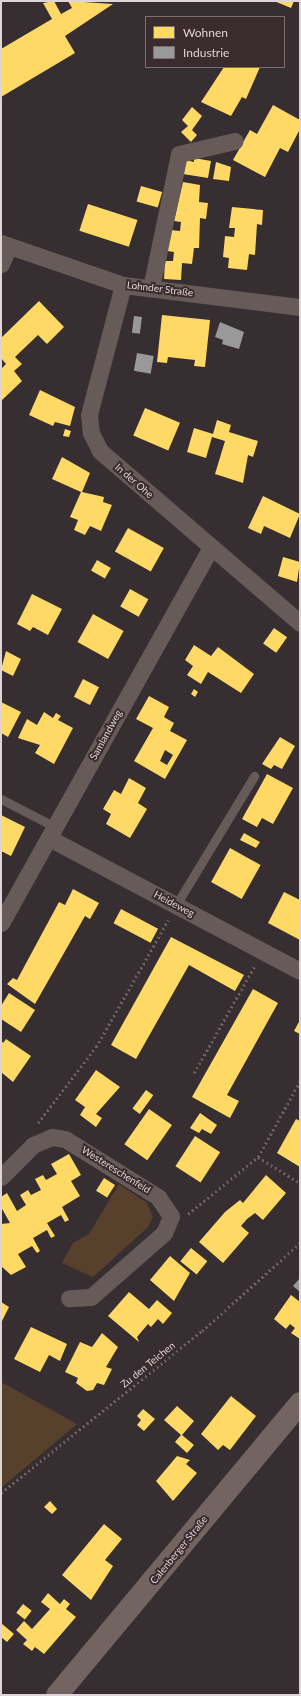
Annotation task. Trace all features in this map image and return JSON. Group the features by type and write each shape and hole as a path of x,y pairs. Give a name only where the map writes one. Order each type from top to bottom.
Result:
{"street":[{"path":"151,288 180,154 235,141"},
{"path":"1,264 5,245"},
{"name":"Lohnder Straße","path":"5,245 123,285 300,307"},
{"name":"In der Ohe","path":"123,285 89,415 91,433 100,451 300,623"},
{"name":"Samlandweg","path":"1,923 211,548"},
{"name":"Heideweg","path":"52,832 176,905 300,971"},
{"name":"Westereschenfeld","path":"1,1177 33,1145 52,1138 65,1139 158,1197 171,1216"},
{"path":"69,1298 91,1297 164,1233 171,1216"},
{"name":"Calenberger Straße","path":"57,1695 300,1403"}],"lane":[{"path":"176,905 254,776"},
{"path":"1,799 52,832"}],"path":[{"path":"33,1145 38,1122 96,1047 176,905"},
{"path":"194,1073 263,951"},
{"path":"171,1216 186,1216 258,1157 300,1082"},
{"path":"258,1157 300,1183"},
{"name":"Zu den Teichen","path":"1,1493 202,1331 300,1243"}],"shaded area":[{"path":"119,1184 147,1203 153,1217 148,1227 93,1277 62,1263 73,1243 89,1234"},
{"path":"1,1382 77,1424 1,1488"}],"building: Wohnen":[{"path":"54,1 61,14 72,8 68,1 113,4 65,36 75,53 1,97 1,49 52,19 43,3"},
{"path":"274,1 294,1 291,8"},
{"path":"223,68 260,68 246,99 242,97 231,116 201,102"},
{"path":"273,105 300,120 300,129 288,152 280,148 265,177 233,160 250,130 257,134"},
{"path":"192,107 202,116 192,130 197,135 191,142 181,132 188,126 182,120"},
{"path":"194,158 211,161 208,178 183,174 185,160 194,162"},
{"path":"216,162 231,167 229,181 213,179"},
{"path":"183,182 200,185 199,202 208,203 206,219 200,218 199,248 194,248 192,264 182,263 181,280 164,279 165,261 173,261 174,252 167,251 170,230 180,231 181,222 174,221"},
{"path":"141,186 162,192 158,207 137,201"},
{"path":"88,204 137,220 129,247 79,231"},
{"path":"232,207 263,210 262,225 257,224 255,255 249,254 247,270 228,268 229,258 223,257 225,236 234,237 235,228 229,228"},
{"path":"39,301 64,327 47,344 38,335 15,357 22,364 14,371 22,381 1,401 1,369 6,364 1,358 1,338"},
{"path":"162,315 210,320 205,367 194,366 195,360 168,357 167,363 157,362"},
{"path":"40,390 75,407 70,426 55,422 53,426 29,415"},
{"path":"145,408 180,423 168,450 133,436"},
{"path":"217,420 231,425 229,432 258,441 253,457 248,455 243,483 215,474 225,441 212,437 206,458 187,452 194,428 213,434"},
{"path":"65,429 71,431 69,437 63,436"},
{"path":"62,457 90,473 82,492 104,497 103,502 112,505 101,531 90,526 85,535 74,530 78,520 70,517 81,492 52,479"},
{"path":"263,496 300,514 290,538 264,526 261,534 248,528"},
{"path":"128,528 164,548 151,571 115,552"},
{"path":"283,557 300,562 297,582 278,576"},
{"path":"97,560 111,568 105,578 91,570"},
{"path":"130,589 148,599 139,617 120,606"},
{"path":"32,594 62,609 48,635 33,627 30,631 17,624"},
{"path":"93,614 124,631 108,659 77,642"},
{"path":"274,628 287,637 276,653 263,644"},
{"path":"194,645 211,656 218,647 254,674 241,693 208,672 201,684 187,675 193,666 185,660"},
{"path":"6,651 21,659 13,676 1,670"},
{"path":"83,679 99,687 90,705 74,697"},
{"path":"194,689 198,692 195,697 191,694"},
{"path":"149,696 169,707 164,717 174,723 170,731 187,740 165,779 134,761 153,728 136,719","holes":["165,750 173,755 167,765 160,761"]},
{"path":"1,702 21,712 8,737 1,733"},
{"path":"44,712 53,718 56,713 61,716 58,720 73,728 54,764 35,753 40,745 18,738 27,719 37,725"},
{"path":"280,737 295,746 282,769 274,765 271,769 262,764"},
{"path":"267,774 293,788 273,824 262,818 257,827 242,819"},
{"path":"129,778 146,788 138,803 147,809 130,838 106,824 111,814 103,809 114,790 121,794"},
{"path":"1,815 25,827 11,856 1,851"},
{"path":"244,833 260,842 256,848 240,840"},
{"path":"230,848 261,865 242,899 211,882"},
{"path":"73,889 99,903 90,919 85,916 35,1004 7,984 13,978 17,980 59,902 65,905"},
{"path":"284,892 300,900 300,940 268,923"},
{"path":"121,909 158,929 151,943 113,923"},
{"path":"171,937 244,975 235,991 189,965 136,1059 111,1045"},
{"path":"253,989 278,1003 227,1095 239,1101 230,1118 192,1097"},
{"path":"9,993 35,1010 21,1032 1,1019 1,1006"},
{"path":"300,1020 300,1034 294,1031"},
{"path":"6,1039 31,1056 13,1082 1,1072 1,1040 3,1043"},
{"path":"96,1070 120,1087 96,1114 102,1118 96,1127 80,1115 85,1107 75,1100"},
{"path":"146,1090 153,1095 140,1114 132,1109"},
{"path":"149,1109 172,1125 147,1160 124,1144"},
{"path":"200,1113 217,1125 211,1134 202,1129 199,1133 190,1128"},
{"path":"296,1119 300,1121 300,1167 277,1153"},
{"path":"195,1136 220,1152 201,1183 175,1166"},
{"path":"69,1154 81,1175 71,1181 80,1196 62,1207 69,1220 65,1222 61,1215 47,1223 55,1236 51,1238 47,1230 33,1238 40,1251 37,1253 32,1246 18,1254 26,1267 11,1275 1,1266 1,1224 10,1223 1,1207 1,1197 7,1193 17,1211 26,1205 20,1195 28,1190 31,1195 41,1190 35,1179 43,1175 46,1180 57,1174 51,1164"},
{"path":"266,1175 286,1193 263,1220 255,1213 247,1219 241,1226 249,1233 223,1263 199,1242 225,1212 240,1200 243,1203"},
{"path":"104,1178 115,1185 107,1198 96,1191"},
{"path":"191,1248 207,1261 197,1274 180,1261"},
{"path":"170,1256 190,1273 174,1301 150,1280"},
{"path":"129,1292 149,1309 157,1300 172,1313 163,1324 158,1319 151,1327 148,1324 137,1337 139,1342 108,1316"},
{"path":"291,1295 300,1302 300,1339 291,1333 295,1328 290,1324 286,1329 274,1319"},
{"path":"1,1302 9,1307 1,1323"},
{"path":"31,1327 67,1344 60,1361 49,1355 40,1372 14,1359"},
{"path":"102,1333 118,1347 106,1367 112,1369 104,1385 97,1383 93,1390 87,1391 76,1383 78,1378 65,1372 80,1342 92,1347"},
{"path":"231,1396 256,1416 230,1450 223,1445 218,1450 201,1434"},
{"path":"177,1406 194,1421 182,1435 194,1445 187,1453 175,1442 181,1435 164,1420"},
{"path":"143,1409 155,1419 144,1431 137,1425 141,1420 137,1416"},
{"path":"177,1456 190,1460 186,1464 197,1473 173,1501 156,1481"},
{"path":"50,1501 57,1509 52,1514 44,1507"},
{"path":"104,1524 122,1539 105,1560 113,1566 91,1600 62,1575"},
{"path":"48,1593 60,1604 64,1599 70,1604 66,1609 76,1617 44,1654 35,1647 32,1651 23,1644 27,1640 16,1630 24,1621 32,1629 50,1609 41,1602"},
{"path":"23,1604 32,1611 25,1619 16,1613"},
{"path":"1,1623 14,1634 7,1642 1,1637"}],"building: Industrie":[{"path":"134,316 142,317 140,334 132,333"},
{"path":"220,322 244,332 239,349 222,344 223,340 215,337"},
{"path":"137,353 154,356 151,374 134,371"},
{"path":"300,1278 300,1292 293,1286"}]}
